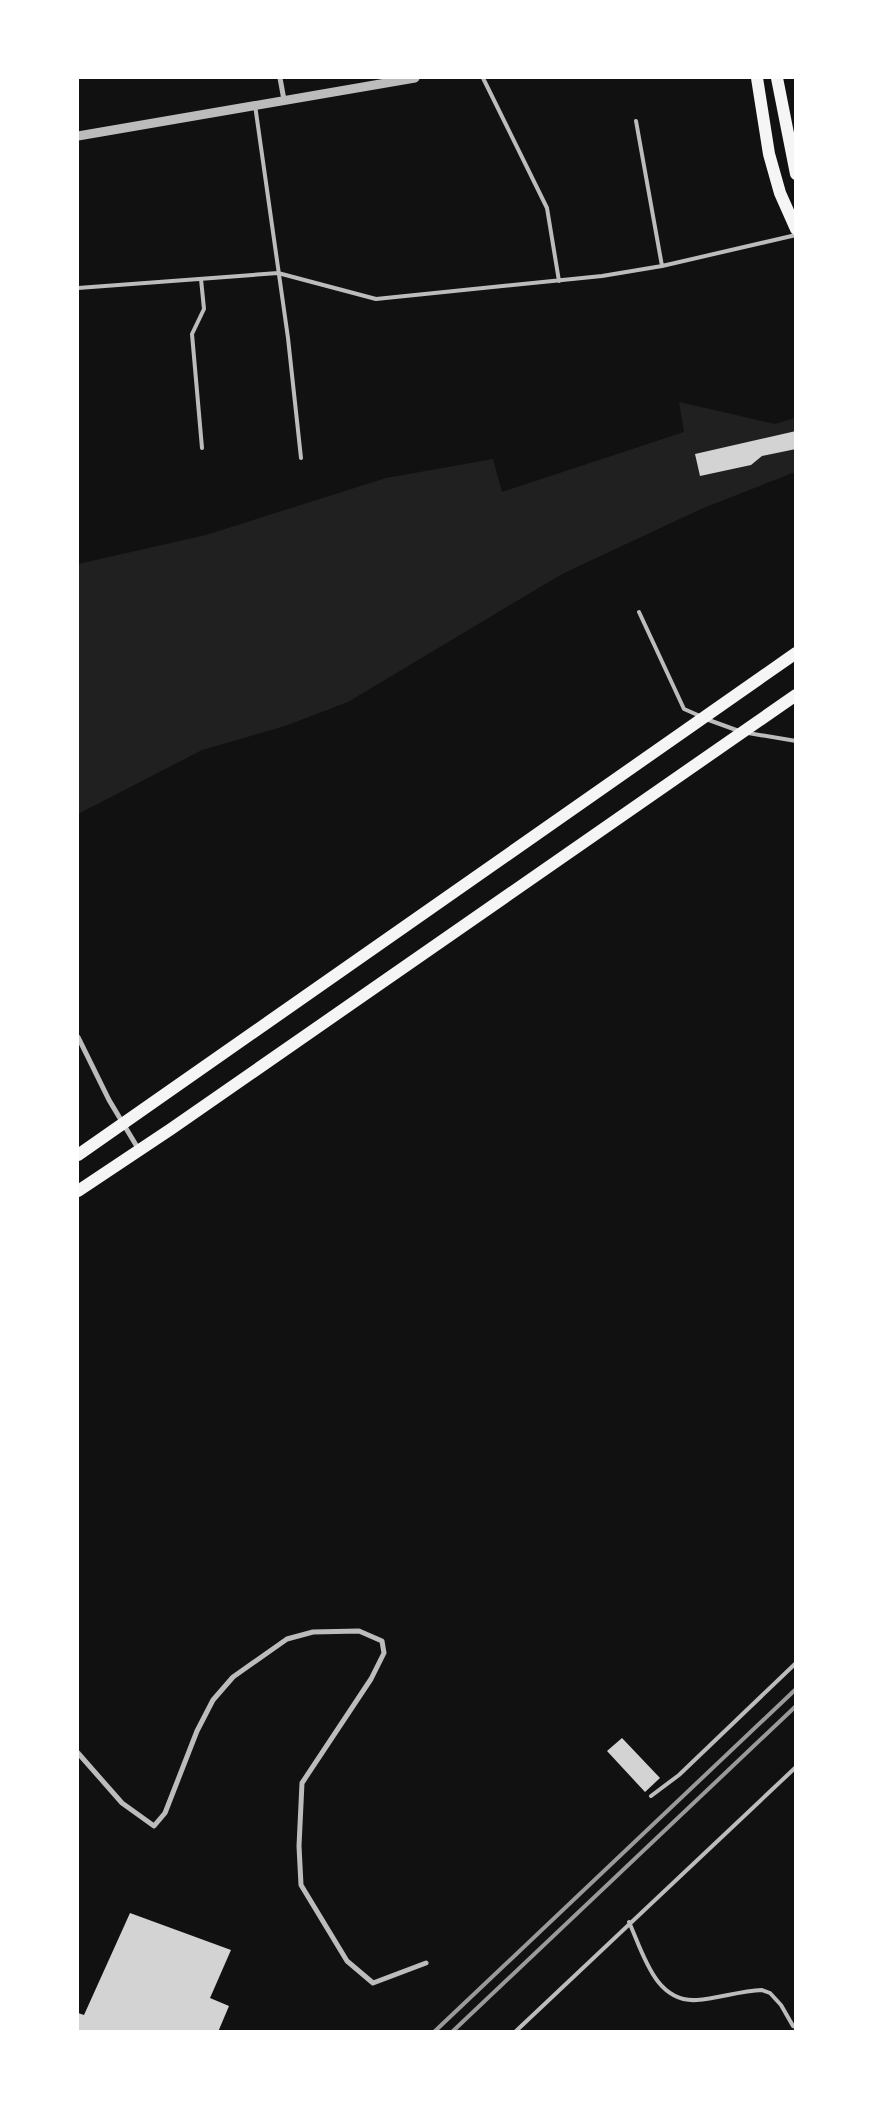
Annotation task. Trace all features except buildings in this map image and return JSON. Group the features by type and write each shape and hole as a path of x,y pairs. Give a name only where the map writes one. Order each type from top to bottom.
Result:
{"main road":[{"path":"757,78 769,154 780,193 796,229"},
{"path":"777,78 796,174"},
{"path":"78,1155 796,653"},
{"path":"78,1190 140,1150 796,695"}],"street":[{"path":"280,78 284,100"},
{"path":"78,136 415,78"},
{"path":"78,1037 122,1124 140,1150"},
{"path":"78,1753 122,1803 154,1826 165,1813 197,1731 213,1700 233,1677 288,1639 314,1632 359,1631 382,1642 384,1653 371,1679 302,1783 299,1846 301,1885 347,1961 373,1983 426,1963"}],"lane":[{"path":"482,78 547,208 559,280"},
{"path":"255,105 288,338 301,458"},
{"path":"636,121 662,266"},
{"path":"78,288 278,273 376,299 602,276 662,266 796,235"},
{"path":"201,279 204,309 192,334 202,448"},
{"path":"639,612 684,709 742,732 796,741"},
{"path":"651,1796 679,1775 796,1663"},
{"path":"515,2032 629,1922 796,1768"},
{"path":"629,1922 655,1978 669,1994 677,1998 697,2000 762,1990 775,1998 793,2026 796,2027"}],"shaded area":[{"path":"679,402 775,424 795,418 795,472 701,509 562,574 348,702 285,726 202,750 78,814 78,564 206,535 386,478 493,459 502,492 684,432"}],"railway":[{"path":"434,2032 796,1689"},
{"path":"452,2032 796,1706"}]}
